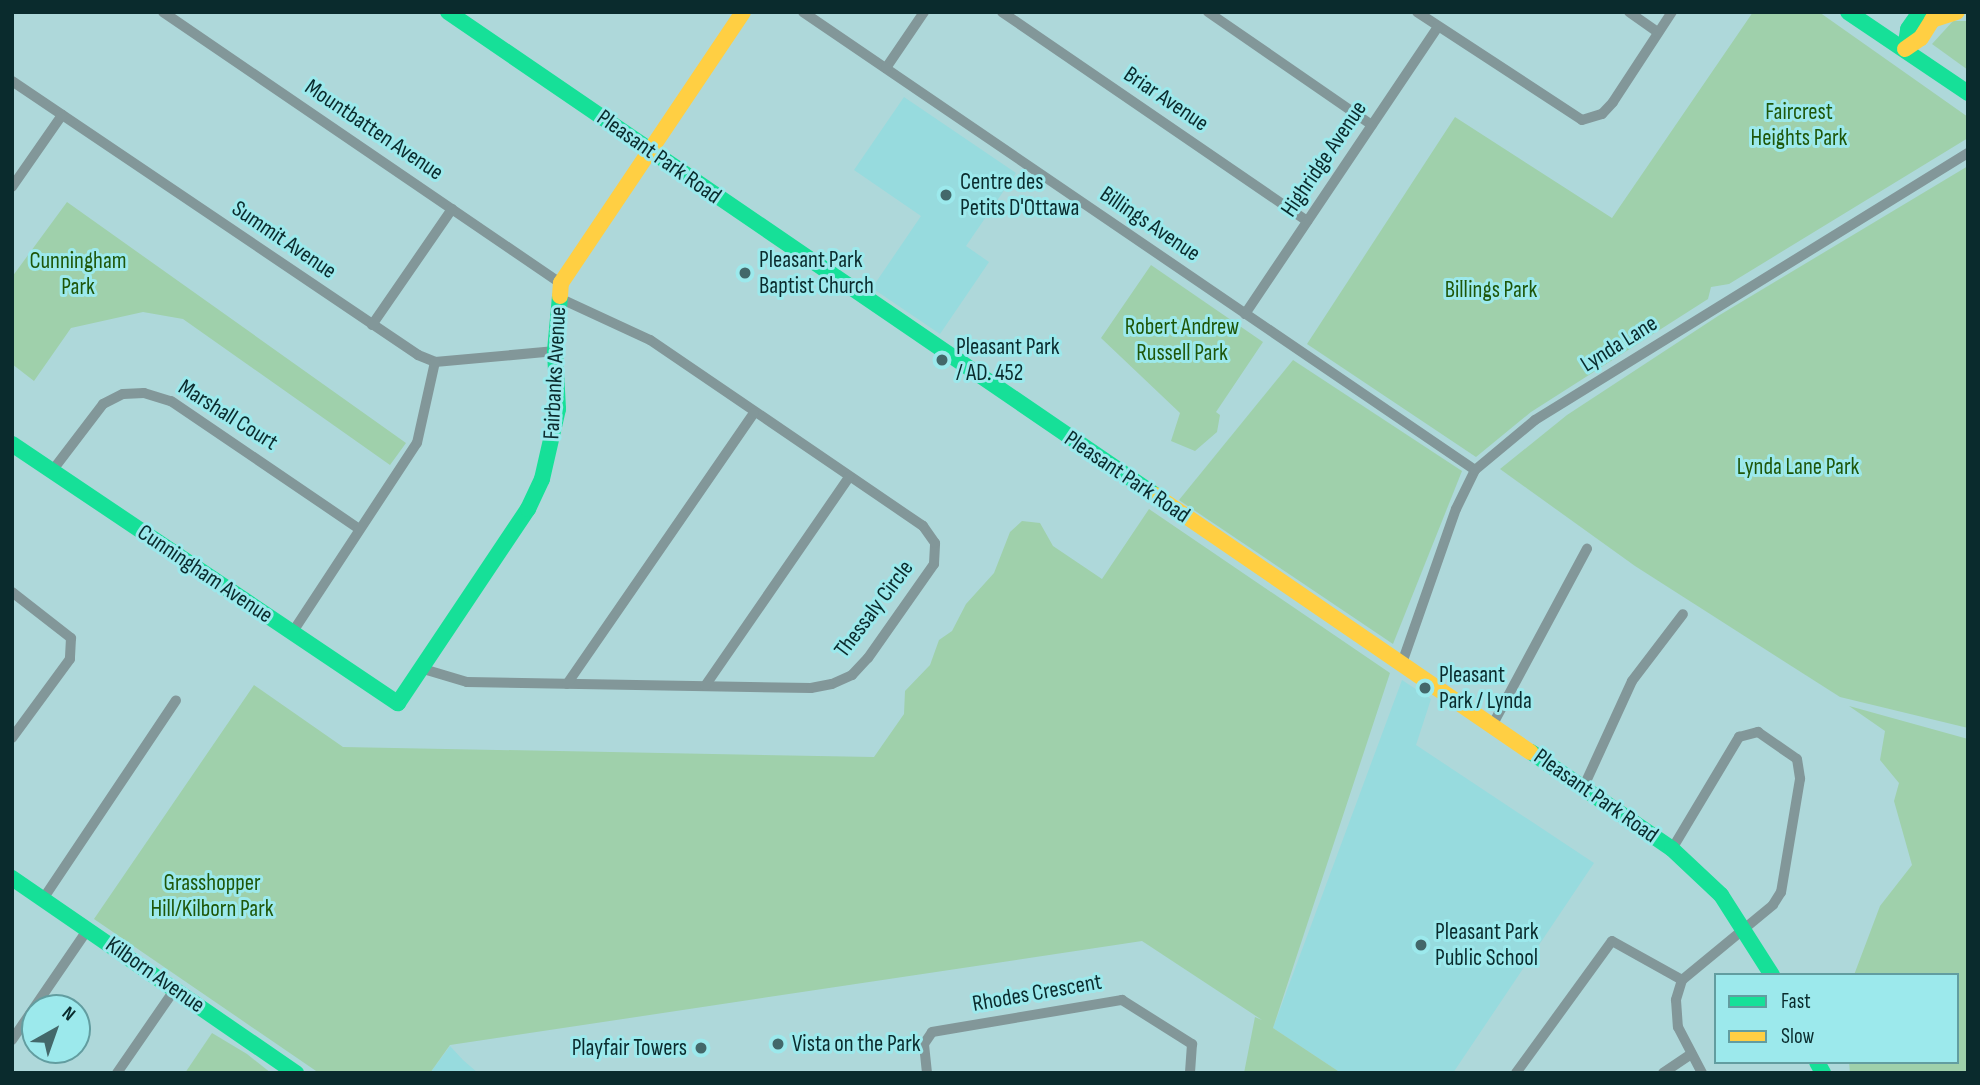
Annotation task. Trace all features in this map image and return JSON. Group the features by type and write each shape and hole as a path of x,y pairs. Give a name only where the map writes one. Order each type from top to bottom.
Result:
{"street":[{"name":"Mountbatten Avenue","path":"163,12 452,209 560,290"},
{"name":"Pleasant Park Road","path":"449,12 1584,786 1672,849 1721,895 1771,973"},
{"name":"Fairbanks Avenue","path":"398,703 495,560 542,479 558,409 555,351 560,290 649,150 743,12"},
{"name":"Billings Avenue","path":"803,12 1475,470"},
{"path":"886,68 924,12"},
{"name":"Briar Avenue","path":"1002,12 1307,221"},
{"path":"1208,12 1372,125"},
{"path":"1417,12 1582,120 1607,108 1672,12"},
{"path":"1629,12 1658,32"},
{"path":"1848,12 1968,93"},
{"path":"1905,49 1908,29 1930,15 1957,12"},
{"name":"Highridge Avenue","path":"1245,314 1438,27"},
{"name":"Summit Avenue","path":"12,80 372,325 435,362"},
{"path":"12,187 62,115"},
{"name":"Lynda Lane","path":"1402,663 1456,509 1475,470 1535,420 1968,153"},
{"path":"372,325 452,209"},
{"name":"Thessaly Circle","path":"420,668 467,682 811,688 852,675 934,564 935,543 923,526 650,340 560,290"},
{"path":"292,633 358,528 417,443 435,362 555,351"},
{"name":"Marshall Court","path":"52,471 103,404 124,394 145,393 171,401 358,528"},
{"path":"567,684 754,413"},
{"name":"Cunningham Avenue","path":"12,444 398,703"},
{"path":"705,686 849,477"},
{"path":"1493,724 1587,548"},
{"path":"12,592 71,638 70,659 12,737"},
{"path":"1584,786 1632,681 1683,614"},
{"path":"43,899 176,700"},
{"path":"1672,849 1739,737 1758,732 1797,759 1800,779 1781,892 1773,905 1682,980 1676,1000 1678,1027 1702,1073"},
{"name":"Kilborn Avenue","path":"12,878 296,1073"},
{"path":"12,1040 88,929"},
{"path":"1516,1073 1612,942 1682,980"},
{"path":"117,1073 175,989"},
{"name":"Rhodes Crescent","path":"927,1073 924,1044 932,1032 1122,1000 1187,1039 1194,1050 1190,1073"},
{"path":"1663,1073 1691,1054"}],"shaded area":[{"name":"Centre des Petits D'Ottawa","path":"904,97 1016,173 966,246 989,262 940,334 872,288 921,216 854,170"},
{"name":"Pleasant Park Public School","path":"1402,680 1431,699 1416,745 1594,863 1453,1073 1341,1073 1273,1028"},
{"path":"450,1046 463,1060 478,1073 430,1073"}],"green space":[{"path":"1753,12 1819,12 1968,117 1968,138 1729,284 1711,287 1708,299 1531,412 1476,457 1307,344 1455,117 1612,218"},
{"path":"1953,21 1968,21 1968,70 1932,44"},
{"name":"Lynda Lane Park","path":"1968,166 1968,728 1840,697 1635,566 1500,469 1567,415 1718,316"},
{"name":"Cunningham Park","path":"67,202 406,443 390,465 183,319 143,312 71,328 34,381 12,364 12,277"},
{"name":"Robert Andrew Russell Park","path":"1151,265 1263,342 1216,412 1220,415 1217,432 1195,451 1171,441 1180,413 1101,338"},
{"path":"1293,360 1462,471 1393,644 1179,500"},
{"name":"Grasshopper Hill/Kilborn Park","path":"1149,509 1390,673 1273,1028 1341,1073 1244,1073 1255,1017 1262,1020 1142,941 450,1045 430,1073 319,1073 94,919 254,685 343,747 874,757 904,714 905,691 930,665 939,640 952,631 966,604 994,573 1010,532 1022,521 1040,523 1053,546 1102,579"},
{"path":"1849,706 1968,739 1968,1073 1850,1073 1849,1064 1959,1064 1959,973 1855,973 1880,906 1912,865 1894,801 1899,783 1880,760 1885,731"},
{"path":"212,1033 247,1054 271,1073 185,1073"}],"traffic: fast":[{"path":"448,12 1155,495"},
{"path":"1848,12 1968,93"},
{"path":"1905,49 1908,29 1920,12"},
{"path":"12,444 398,703 528,509 542,479 558,409 555,351 560,296"},
{"path":"1531,752 1672,849 1721,895 1771,973"},
{"path":"12,878 296,1073"},
{"path":"1818,1064 1823,1073"}],"traffic: slow":[{"path":"560,296 561,283 743,12"},
{"path":"1905,49 1921,38 1937,12"},
{"path":"1932,20 1957,12"},
{"path":"1155,495 1531,752"}],"place":[{"name":"Centre des Petits D'Ottawa","path":"946,195"},
{"name":"Pleasant Park Baptist Church","path":"745,273"},
{"name":"Pleasant Park / AD. 452","path":"942,360"},
{"name":"Pleasant Park / Lynda","path":"1425,688"},
{"name":"Pleasant Park Public School","path":"1421,945"},
{"name":"Vista on the Park","path":"778,1044"},
{"name":"Playfair Towers","path":"701,1048"}],"park label":[{"name":"Faircrest Heights Park","path":"1799,125"},
{"name":"Billings Park","path":"1491,290"}]}
